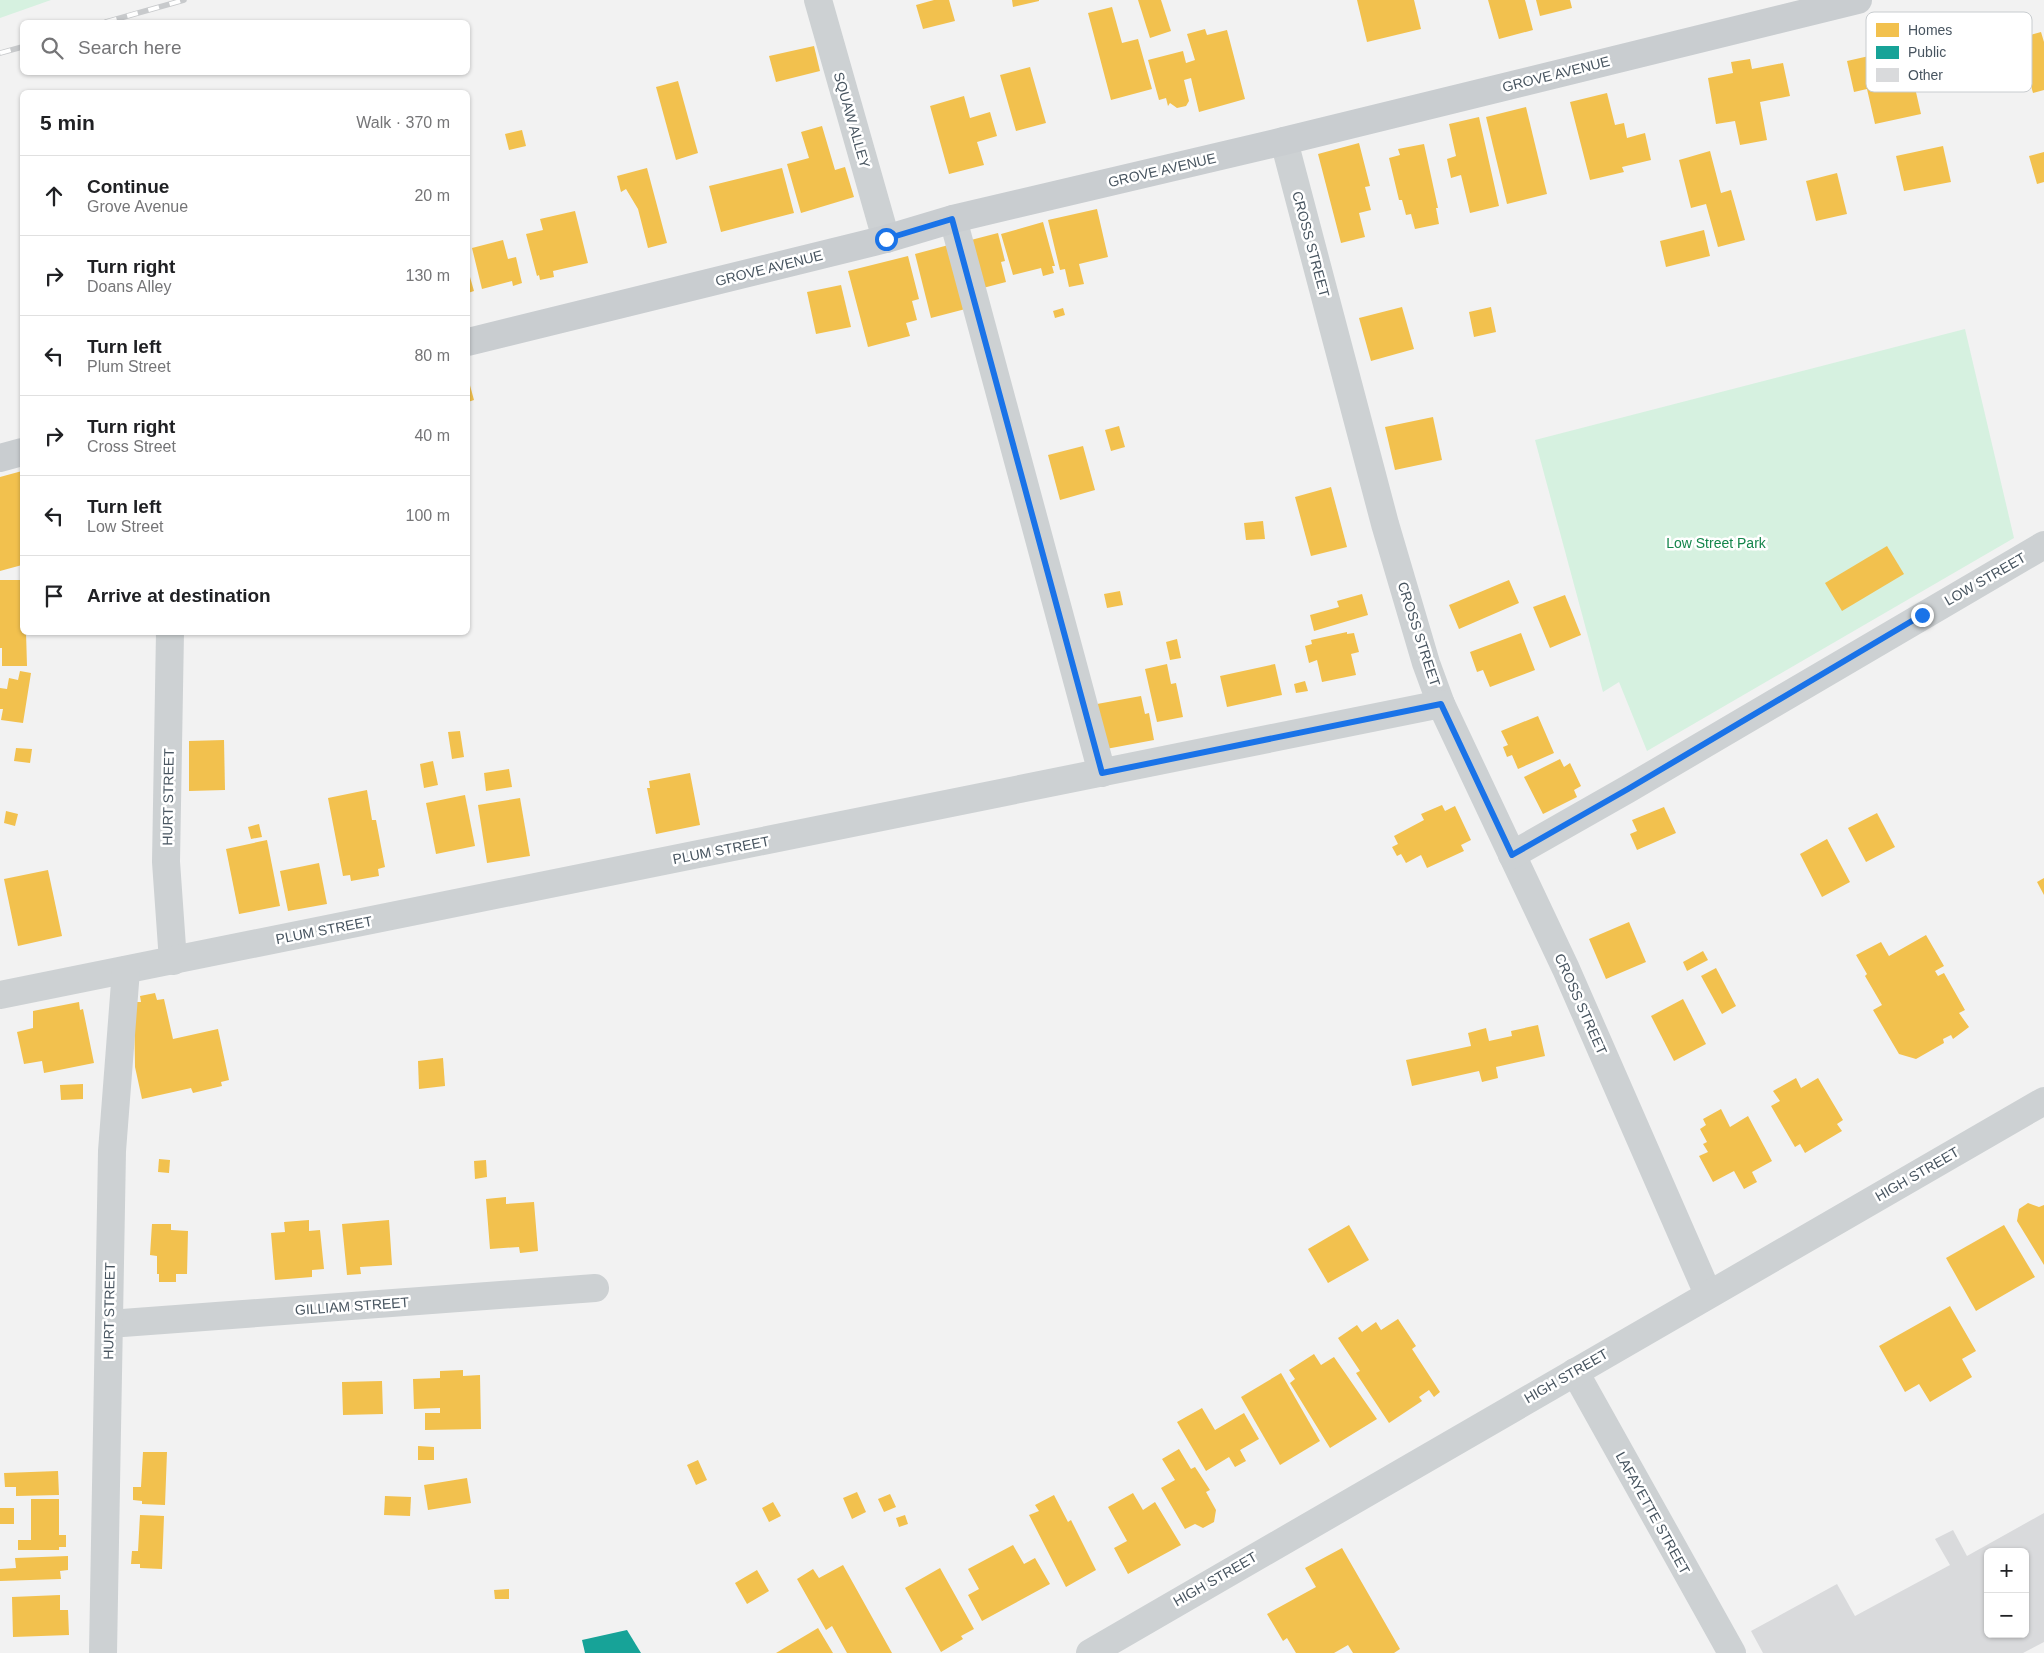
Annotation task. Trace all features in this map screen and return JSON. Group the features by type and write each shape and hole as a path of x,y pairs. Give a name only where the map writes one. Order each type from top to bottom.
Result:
{"main road":[{"name":"GROVE AVENUE","path":"470,342 886,239 952,219 1284,141 1858,0"},
{"path":"0,458 20,453"}],"street":[{"name":"SQUAW ALLEY","path":"818,0 886,239"},
{"name":"CROSS STREET","path":"1284,141 1385,524 1426,662 1441,704 1566,969 1708,1294"},
{"path":"952,219 1102,773"},
{"name":"LOW STREET","path":"1512,855 2044,545"},
{"name":"HURT STREET","path":"170,635 166,862 173,961"},
{"name":"PLUM STREET","path":"0,995 1441,704"},
{"name":"HURT STREET","path":"102,1653 112,1151 126,970"},
{"name":"HIGH STREET","path":"1090,1653 2044,1101"},
{"name":"GILLIAM STREET","path":"108,1324 595,1288"},
{"name":"LAFAYETTE STREET","path":"1575,1372 1732,1653"}],"green space":[{"path":"0,0 51,0 0,18"},
{"name":"Low Street Park","path":"1965,329 2014,538 1647,751 1619,682 1603,692 1535,440"}],"building: Homes":[{"path":"934,0 949,0 955,21 923,29 916,5"},
{"path":"1012,0 1039,0 1039,1 1013,7"},
{"path":"1138,0 1161,0 1171,31 1150,38"},
{"path":"1357,0 1414,0 1421,29 1367,42"},
{"path":"1488,0 1525,0 1533,30 1499,39"},
{"path":"1536,0 1570,0 1572,8 1540,16"},
{"path":"1112,7 1122,43 1138,39 1152,89 1111,100 1088,13"},
{"path":"1205,29 1207,35 1227,30 1245,99 1199,112 1191,78 1184,80 1189,101 1186,106 1177,108 1170,103 1168,106 1166,98 1159,100 1148,60 1183,51 1186,63 1195,60 1187,34"},
{"path":"2041,32 2044,42 2044,90 2033,93 2032,89 2032,35"},
{"path":"814,46 820,71 776,82 769,56"},
{"path":"1866,57 1866,89 1854,92 1847,61"},
{"path":"1750,59 1752,69 1783,63 1790,96 1760,102 1767,140 1740,145 1735,121 1716,124 1708,78 1733,73 1731,62"},
{"path":"1030,67 1046,123 1016,131 1000,75"},
{"path":"678,81 698,153 676,160 656,87"},
{"path":"1868,92 1916,92 1921,114 1875,124"},
{"path":"1607,93 1615,125 1624,123 1627,138 1645,133 1651,160 1622,167 1624,172 1590,180 1570,102"},
{"path":"964,96 970,118 990,112 997,136 977,142 984,165 949,174 930,106"},
{"path":"1526,107 1547,194 1507,204 1486,117"},
{"path":"1479,117 1499,206 1470,213 1461,175 1451,178 1447,159 1456,156 1449,124"},
{"path":"822,126 835,170 845,167 854,197 801,213 787,164 809,158 801,132"},
{"path":"522,130 526,146 509,150 505,134"},
{"path":"1359,143 1370,186 1365,187 1371,210 1359,213 1365,237 1341,243 1318,154"},
{"path":"1424,144 1438,208 1436,208 1439,224 1415,229 1411,214 1406,215 1402,200 1399,200 1389,158 1400,155 1398,149"},
{"path":"1943,146 1951,182 1904,191 1896,156"},
{"path":"1710,151 1721,193 1731,190 1745,240 1718,247 1706,204 1691,208 1679,160"},
{"path":"2044,152 2044,182 2037,184 2029,156"},
{"path":"647,168 667,243 648,248 638,209 626,189 621,192 617,176"},
{"path":"782,168 794,213 721,232 709,186"},
{"path":"1837,173 1847,214 1816,221 1806,181"},
{"path":"1097,209 1108,257 1079,264 1084,284 1069,287 1065,269 1060,270 1048,220"},
{"path":"575,211 588,263 553,271 554,277 540,280 539,275 537,276 526,234 543,230 540,219"},
{"path":"1043,222 1055,266 1052,266 1054,273 1043,276 1041,268 1013,275 1001,234"},
{"path":"1704,230 1710,256 1666,267 1660,241"},
{"path":"998,233 1005,261 1001,262 1006,282 983,288 971,240"},
{"path":"503,240 508,259 516,257 522,283 513,286 512,281 482,289 472,248"},
{"path":"956,243 973,307 931,318 915,254"},
{"path":"908,256 919,299 912,301 917,320 906,323 910,336 868,347 848,271"},
{"path":"470,277 474,291 470,292"},
{"path":"841,285 851,327 816,334 807,292"},
{"path":"1402,307 1414,349 1371,361 1359,318"},
{"path":"1491,307 1496,332 1474,337 1469,312"},
{"path":"1063,308 1065,315 1055,318 1053,311"},
{"path":"470,385 474,400 470,401"},
{"path":"1433,417 1442,460 1395,470 1385,427"},
{"path":"1119,426 1125,447 1111,451 1105,430"},
{"path":"1083,446 1095,490 1060,500 1048,455"},
{"path":"20,472 20,566 0,571 0,477"},
{"path":"1331,487 1347,547 1311,556 1295,497"},
{"path":"1263,521 1265,539 1246,540 1244,523"},
{"path":"1887,546 1904,574 1842,611 1825,583"},
{"path":"0,580 20,580 20,635 26,635 27,666 2,666 2,648 0,648"},
{"path":"1509,580 1519,603 1459,629 1449,605"},
{"path":"1120,591 1123,605 1107,608 1104,594"},
{"path":"1362,594 1368,615 1314,631 1310,615 1339,607 1337,601"},
{"path":"1565,595 1581,635 1550,648 1533,607"},
{"path":"1347,632 1347,634 1354,633 1359,652 1351,654 1356,675 1322,682 1317,660 1309,663 1305,646 1312,644 1311,640"},
{"path":"1521,633 1535,670 1490,687 1483,670 1477,672 1470,652"},
{"path":"1177,639 1181,658 1170,660 1166,642"},
{"path":"1167,664 1171,684 1176,683 1183,717 1157,722 1145,669"},
{"path":"1275,664 1282,695 1227,707 1220,676"},
{"path":"20,671 31,673 23,723 1,720 3,709 0,709 0,688 7,689 9,678 18,680"},
{"path":"1305,681 1308,691 1296,693 1294,684"},
{"path":"1141,696 1145,714 1149,713 1154,740 1106,749 1097,704"},
{"path":"1538,716 1554,753 1518,769 1512,755 1507,757 1503,747 1508,745 1501,731"},
{"path":"460,731 464,757 452,759 448,732"},
{"path":"224,740 225,790 189,791 189,741"},
{"path":"16,748 32,749 30,763 14,761"},
{"path":"1560,759 1564,767 1570,763 1581,786 1574,790 1577,797 1543,814 1524,777"},
{"path":"433,761 438,785 424,788 420,764"},
{"path":"509,769 512,787 486,791 484,773"},
{"path":"690,773 700,825 656,834 647,788 650,788 649,781"},
{"path":"367,790 372,820 376,820 385,867 378,869 379,876 351,881 350,875 343,876 328,798"},
{"path":"465,795 475,846 436,854 426,803"},
{"path":"520,798 530,856 487,863 478,805"},
{"path":"1442,805 1445,811 1455,806 1471,840 1461,845 1464,851 1427,868 1421,855 1406,863 1401,854 1397,856 1392,847 1398,844 1394,836 1424,820 1421,814"},
{"path":"1664,807 1676,833 1637,850 1630,834 1637,831 1632,820"},
{"path":"6,811 18,814 15,826 4,823"},
{"path":"1877,813 1895,847 1866,862 1848,828"},
{"path":"259,824 262,837 251,839 248,827"},
{"path":"1827,839 1850,882 1822,897 1800,854"},
{"path":"267,840 280,906 239,914 226,849"},
{"path":"319,863 327,904 288,911 280,871"},
{"path":"48,870 62,936 18,946 4,879"},
{"path":"2044,878 2044,895 2037,882"},
{"path":"1629,922 1646,962 1606,979 1589,939"},
{"path":"1926,935 1944,966 1935,971 1938,976 1944,973 1965,1010 1959,1013 1969,1027 1953,1039 1951,1035 1943,1039 1944,1043 1916,1059 1899,1054 1873,1010 1882,1005 1865,976 1867,974 1856,955 1881,942 1889,956"},
{"path":"1703,951 1708,960 1687,971 1683,962"},
{"path":"1716,968 1736,1006 1722,1014 1701,976"},
{"path":"155,993 157,1000 164,999 173,1039 218,1029 229,1080 221,1082 222,1086 193,1093 191,1088 142,1099 135,1067 134,1002 141,1002 140,996"},
{"path":"1683,999 1706,1044 1674,1061 1651,1016"},
{"path":"79,1002 80,1010 83,1009 94,1063 44,1073 42,1061 24,1064 17,1032 33,1028 33,1011"},
{"path":"1538,1025 1545,1056 1496,1067 1498,1078 1482,1082 1479,1071 1412,1086 1406,1060 1471,1046 1468,1033 1486,1028 1489,1041 1512,1036 1511,1031"},
{"path":"443,1058 445,1086 419,1089 418,1061"},
{"path":"1796,1078 1801,1088 1818,1078 1843,1120 1837,1124 1842,1131 1805,1153 1800,1144 1795,1147 1771,1106 1780,1101 1773,1091"},
{"path":"83,1084 83,1099 61,1100 60,1085"},
{"path":"1721,1109 1730,1127 1748,1116 1772,1161 1752,1172 1757,1182 1744,1189 1734,1171 1713,1182 1699,1156 1708,1152 1703,1144 1707,1142 1700,1129 1706,1125 1703,1119"},
{"path":"159,1159 170,1160 169,1173 158,1172"},
{"path":"486,1160 487,1177 475,1179 474,1161"},
{"path":"506,1197 506,1204 534,1202 538,1251 520,1253 519,1247 490,1249 486,1199"},
{"path":"2028,1203 2039,1207 2044,1205 2044,1265 2017,1221 2019,1209"},
{"path":"309,1220 309,1231 320,1230 324,1269 312,1270 312,1277 275,1280 271,1233 285,1232 284,1222"},
{"path":"389,1220 392,1265 360,1267 361,1274 347,1275 342,1224"},
{"path":"152,1224 171,1224 171,1230 188,1231 187,1274 176,1274 176,1282 159,1282 157,1256 150,1255"},
{"path":"1349,1225 1369,1260 1328,1283 1308,1249"},
{"path":"2004,1225 2035,1277 1976,1311 1946,1258"},
{"path":"1950,1306 1976,1351 1962,1359 1972,1377 1930,1402 1919,1384 1905,1392 1879,1346"},
{"path":"1398,1319 1416,1346 1412,1349 1440,1392 1434,1397 1429,1390 1419,1397 1422,1401 1389,1423 1356,1373 1360,1371 1338,1338 1357,1325 1362,1332 1376,1322 1381,1330"},
{"path":"1314,1354 1321,1365 1334,1357 1377,1419 1330,1448 1290,1383 1295,1379 1289,1370"},
{"path":"463,1370 463,1376 480,1375 481,1429 425,1430 425,1413 440,1413 440,1408 414,1409 413,1379 440,1378 440,1371"},
{"path":"1281,1373 1320,1441 1280,1465 1241,1397"},
{"path":"382,1381 383,1414 343,1415 342,1382"},
{"path":"1202,1408 1215,1430 1244,1413 1259,1439 1240,1450 1246,1461 1235,1467 1229,1457 1206,1471 1177,1422"},
{"path":"418,1446 434,1447 434,1460 418,1460"},
{"path":"1179,1449 1191,1469 1195,1467 1210,1490 1206,1492 1216,1510 1214,1522 1203,1528 1195,1524 1185,1529 1161,1488 1175,1480 1162,1459"},
{"path":"143,1452 167,1452 165,1505 142,1504 142,1501 133,1500 133,1487 141,1487"},
{"path":"698,1460 707,1480 696,1485 687,1465"},
{"path":"58,1471 59,1495 16,1496 16,1487 5,1487 4,1473"},
{"path":"467,1478 471,1503 428,1510 424,1485"},
{"path":"857,1492 866,1512 852,1519 843,1498"},
{"path":"1133,1493 1143,1510 1155,1502 1181,1545 1128,1574 1114,1548 1127,1541 1108,1507"},
{"path":"890,1494 896,1507 884,1512 878,1499"},
{"path":"1054,1495 1068,1522 1071,1520 1096,1570 1066,1587 1029,1515 1039,1511 1035,1505"},
{"path":"385,1496 411,1497 410,1516 384,1515"},
{"path":"31,1499 59,1499 59,1535 66,1535 66,1547 59,1547 59,1550 18,1550 18,1540 31,1540"},
{"path":"773,1502 781,1516 769,1522 762,1508"},
{"path":"0,1508 14,1508 14,1524 0,1524"},
{"path":"140,1515 164,1516 162,1569 140,1568 140,1564 131,1564 132,1551 138,1551"},
{"path":"905,1515 908,1524 899,1527 896,1518"},
{"path":"1013,1545 1024,1564 1035,1558 1050,1584 982,1621 968,1595 979,1589 968,1569"},
{"path":"1342,1548 1400,1649 1394,1653 1353,1653 1348,1645 1334,1653 1296,1653 1287,1638 1283,1641 1267,1614 1316,1587 1305,1568"},
{"path":"68,1556 68,1570 60,1571 61,1579 0,1581 0,1569 16,1568 15,1558"},
{"path":"843,1565 892,1653 847,1653 832,1626 826,1630 797,1579 813,1569 819,1578"},
{"path":"940,1568 974,1629 961,1636 963,1639 941,1652 905,1588"},
{"path":"757,1570 769,1591 747,1604 735,1583"},
{"path":"509,1589 509,1599 495,1599 494,1590"},
{"path":"60,1595 60,1610 68,1610 69,1635 13,1637 12,1597"},
{"path":"818,1628 833,1653 776,1653"}],"building: Public":[{"path":"627,1630 641,1653 585,1653 582,1640"}],"building: Other":[{"path":"2044,1513 2044,1642 2023,1653 1763,1653 1751,1631 1837,1584 1855,1616 1950,1565 1935,1539 1953,1530 1967,1556"}],"railway":[{"path":"113,20 184,0"},
{"path":"0,53 20,48"}],"route":[{"path":"886,239 952,219 1102,773 1441,704 1512,855 1628,789 1922,615"}]}
